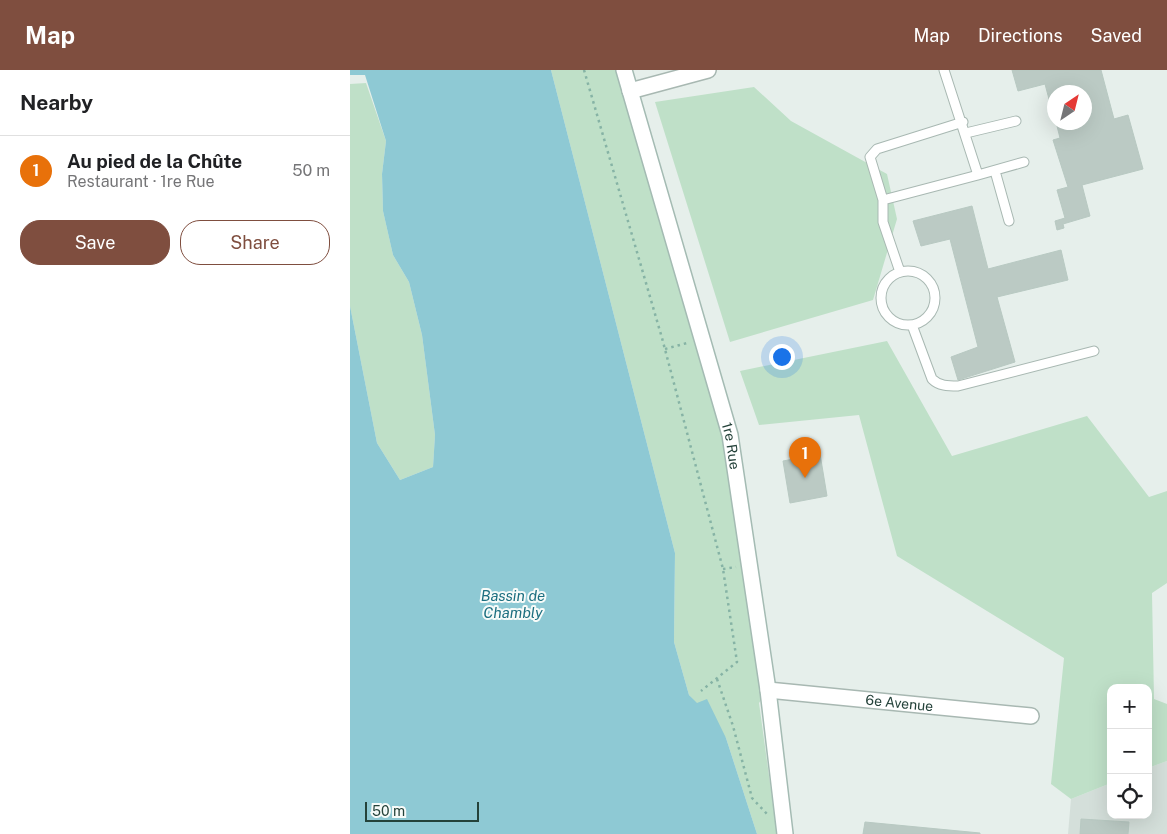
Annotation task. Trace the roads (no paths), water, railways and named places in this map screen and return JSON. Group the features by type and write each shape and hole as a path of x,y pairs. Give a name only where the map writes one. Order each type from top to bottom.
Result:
{"street":[{"name":"1re Rue","path":"624,70 730,435 768,690 785,830"},
{"path":"630,91 708,70"},
{"name":"6e Avenue","path":"768,690 1032,716"}],"lane":[{"path":"944,70 978,174"},
{"path":"966,133 1016,121"},
{"path":"900,272 883,222 883,200 870,157 877,149 962,122"},
{"path":"883,200 1024,162"},
{"path":"994,171 1008,221"},
{"path":"900,272 917,272 925,276 934,291 933,309 921,322 912,325 894,321 883,307 881,299 886,282 900,272"},
{"path":"912,325 932,378 937,383 947,386 958,386 1094,351"}],"water":[{"name":"Bassin de Chambly","path":"350,70 551,70 675,553 674,642 689,695 697,703 707,699 726,738 757,834 350,834 350,306 377,443 400,480 433,467 435,435 422,335 409,282 393,255 383,211 382,174 386,141 365,75 350,75"}],"place":[{"name":"Au pied de la Chûte","path":"805,478"}]}
